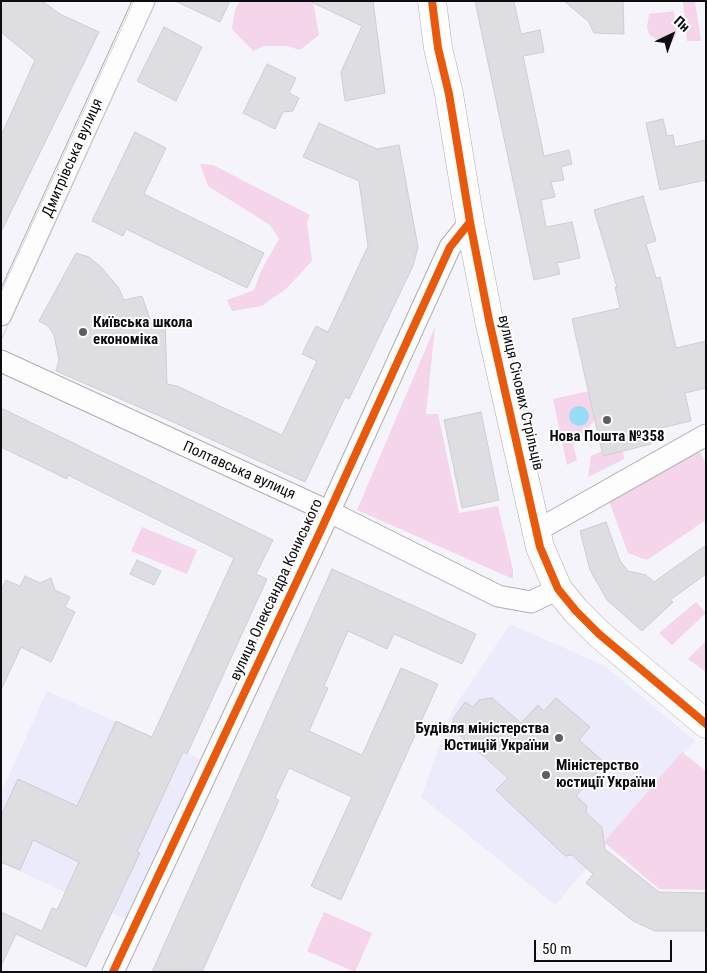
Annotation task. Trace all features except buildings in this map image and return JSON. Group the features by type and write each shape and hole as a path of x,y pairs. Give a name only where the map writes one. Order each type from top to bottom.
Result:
{"main road":[{"name":"вулиця Січових Стрільців","path":"432,1 438,48 489,320 540,547 558,589 576,611 599,634 706,724"}],"street":[{"name":"Дмитрівська вулиця","path":"1,315 144,1"},
{"name":"вулиця Олександра Кониського","path":"114,972 330,512 450,247 470,222"},
{"name":"Полтавська вулиця","path":"1,361 330,512 498,596 531,602 558,589"},
{"path":"536,531 706,435"}],"shaded area":[{"path":"240,1 313,1 319,35 300,50 287,46 264,46 253,51 232,29 235,10"},
{"path":"683,1 695,1 701,41 687,41"},
{"path":"674,11 677,32 673,41 666,44 649,34 647,27 649,14"},
{"path":"200,164 213,165 310,215 307,222 312,261 287,288 262,306 232,311 227,300 254,290 261,271 279,239 270,225 208,186"},
{"path":"435,327 426,414 438,414 459,513 498,506 513,570 513,579 357,510"},
{"path":"589,391 595,420 573,445 577,460 567,465 553,399"},
{"path":"602,451 603,456 623,451 624,459 588,477 591,456"},
{"path":"700,452 706,464 706,520 647,560 628,553 609,501"},
{"path":"142,527 197,550 187,574 131,551"},
{"path":"696,602 706,613 672,645 659,633"},
{"path":"510,624 605,666 695,741 555,905 421,797 452,711"},
{"path":"706,641 706,672 688,659"},
{"path":"47,691 200,759 125,919 1,863 1,793"},
{"path":"682,752 706,771 706,890 659,889 604,842"},
{"path":"324,912 372,933 355,972 307,951"}],"water":[{"path":"575,406 583,406 589,412 589,420 583,426 575,426 569,420 569,412"}],"tram line":[{"path":"1,292 134,1"},
{"path":"1,340 156,1"}],"cycle path":[{"path":"432,1 438,48 449,94 470,222 489,320 540,547 558,589 576,611 599,634 706,724"},
{"path":"113,972 320,532 450,247 470,222"}],"place":[{"name":"Київська школа економіка","path":"83,332"},
{"name":"Нова Пошта №358","path":"607,420"},
{"name":"Будівля міністерства Юстицій України","path":"559,738"},
{"name":"Міністерство юстиції України","path":"546,775"}]}
